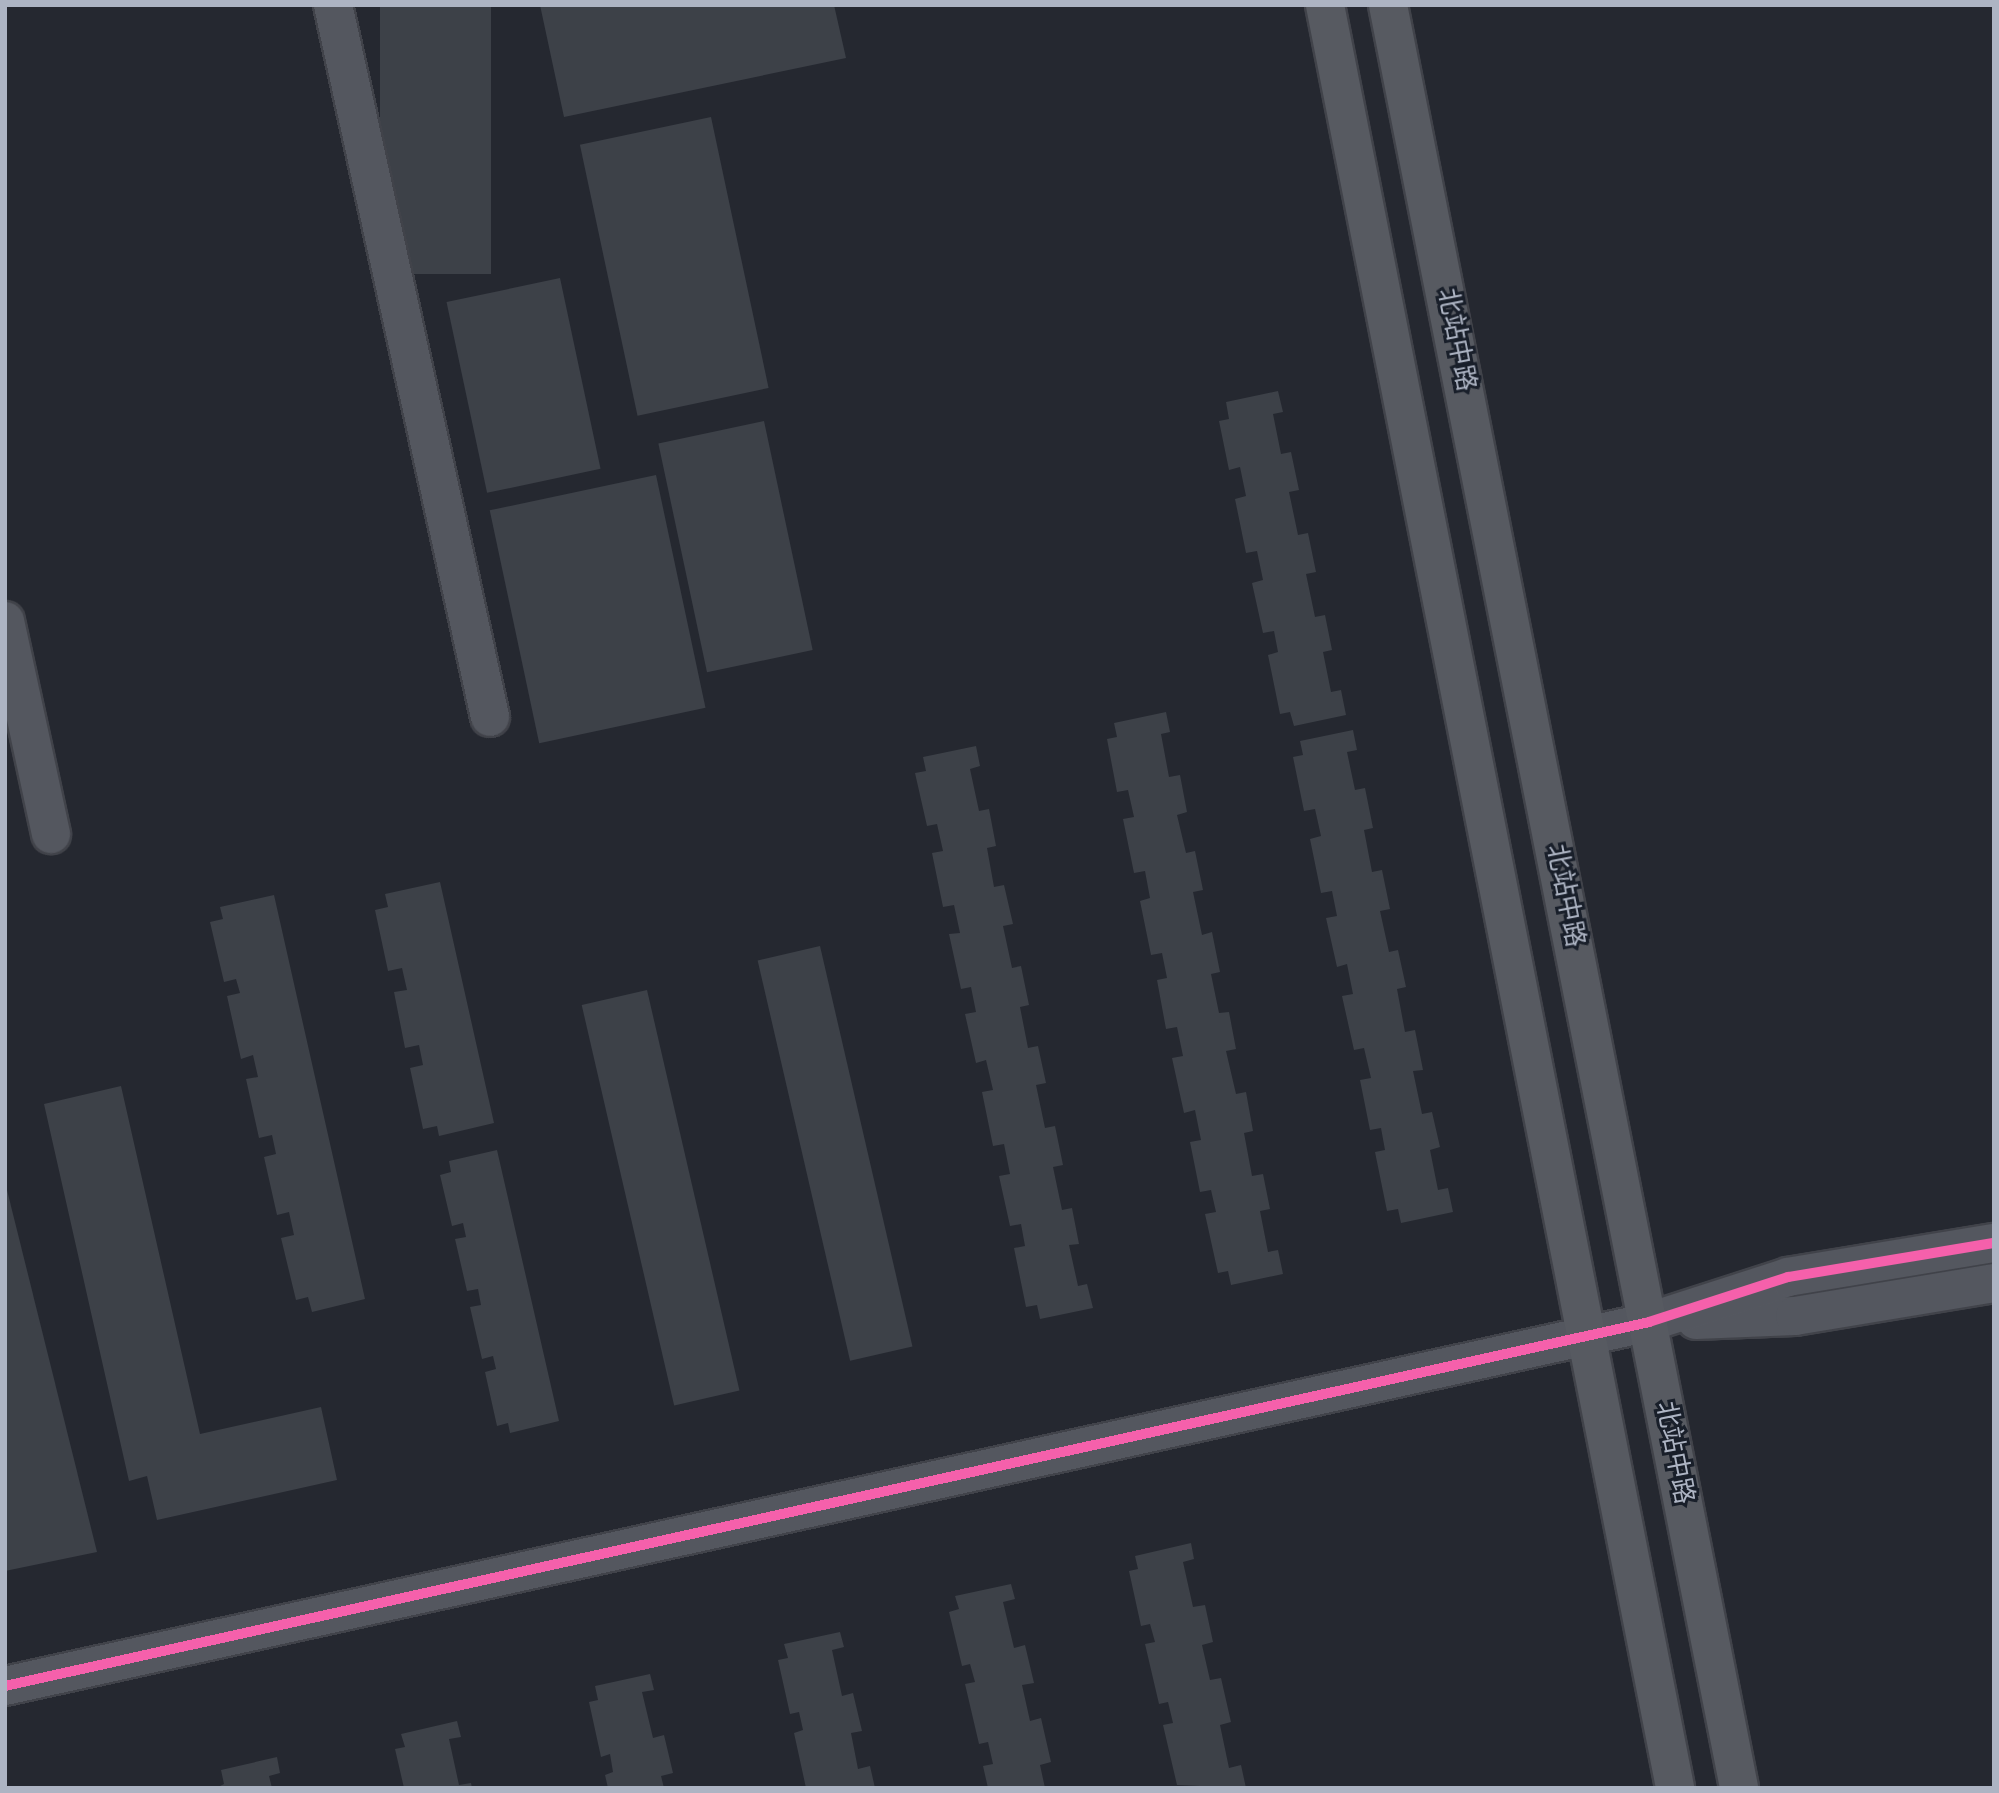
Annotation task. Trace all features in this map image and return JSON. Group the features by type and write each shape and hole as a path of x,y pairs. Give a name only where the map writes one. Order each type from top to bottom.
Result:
{"main road":[{"path":"1325,5 1589,1335 1675,1788"},
{"name":"北站中路","path":"1388,5 1739,1788"}],"street":[{"path":"333,5 490,718"},
{"path":"5,621 51,834"},
{"path":"5,1686 1648,1322 1788,1277 1994,1243"},
{"path":"1648,1322 1795,1316 1994,1283"}],"building":[{"path":"380,5 491,5 491,274 380,274"},
{"path":"540,5 834,5 846,58 564,117"},
{"path":"711,117 769,388 638,416 580,145"},
{"path":"560,278 601,469 487,493 447,302"},
{"path":"1278,391 1283,412 1273,414 1281,454 1291,452 1299,490 1289,492 1298,535 1308,533 1316,572 1306,574 1315,617 1325,615 1332,650 1323,652 1331,692 1341,690 1346,715 1294,726 1290,712 1280,714 1268,655 1278,652 1274,631 1263,633 1252,583 1263,580 1257,551 1246,553 1235,499 1246,496 1240,467 1229,470 1219,421 1229,419 1226,402"},
{"path":"764,421 813,650 707,672 658,443"},
{"path":"656,475 705,708 539,743 490,510"},
{"path":"1166,712 1170,732 1161,734 1169,777 1180,775 1187,812 1177,815 1186,853 1195,851 1203,890 1193,892 1202,935 1212,932 1220,972 1211,974 1219,1013 1229,1012 1236,1049 1226,1051 1236,1094 1246,1092 1253,1131 1244,1133 1252,1176 1263,1174 1270,1209 1260,1211 1268,1252 1278,1250 1283,1274 1231,1285 1228,1271 1218,1273 1205,1214 1216,1212 1211,1190 1200,1192 1190,1142 1201,1140 1195,1110 1184,1113 1172,1058 1183,1056 1177,1027 1166,1029 1157,980 1167,978 1162,953 1151,955 1140,901 1150,898 1145,871 1134,873 1123,819 1134,817 1128,790 1117,792 1107,739 1117,737 1114,723"},
{"path":"1353,730 1357,750 1347,752 1355,790 1365,788 1373,828 1364,830 1372,872 1382,870 1390,909 1380,911 1389,952 1398,950 1406,987 1397,989 1405,1032 1415,1030 1423,1070 1413,1071 1422,1114 1432,1112 1440,1147 1430,1150 1438,1190 1448,1188 1453,1212 1401,1223 1398,1209 1387,1211 1375,1152 1385,1150 1381,1128 1370,1130 1360,1080 1371,1078 1364,1048 1354,1050 1342,996 1353,994 1347,964 1337,967 1326,918 1337,916 1332,891 1321,893 1310,839 1321,836 1315,809 1304,811 1293,757 1303,755 1300,741"},
{"path":"976,746 980,766 970,769 979,811 989,809 996,846 987,848 994,887 1004,885 1013,924 1003,926 1012,968 1021,966 1029,1005 1020,1007 1028,1048 1038,1046 1046,1083 1036,1085 1045,1128 1055,1126 1063,1165 1053,1167 1062,1210 1072,1208 1079,1244 1069,1245 1078,1286 1087,1284 1093,1308 1040,1319 1037,1305 1026,1307 1014,1248 1025,1246 1021,1224 1010,1226 999,1176 1010,1174 1004,1144 993,1146 982,1092 993,1090 986,1060 976,1063 965,1014 976,1012 971,987 961,989 949,934 960,933 954,905 943,907 932,853 943,851 937,824 927,826 915,773 926,771 923,757"},
{"path":"440,882 494,1123 439,1136 437,1126 423,1129 410,1068 423,1065 419,1045 405,1048 394,992 407,990 402,968 388,971 375,910 388,907 385,894"},
{"path":"274,895 365,1299 312,1312 308,1297 296,1300 281,1238 294,1235 289,1212 277,1215 264,1157 276,1154 272,1135 259,1138 246,1079 258,1077 253,1055 241,1059 227,996 240,993 236,979 224,982 210,922 223,919 220,907"},
{"path":"820,946 912,1346 850,1361 758,960"},
{"path":"647,990 739,1390 674,1406 582,1005"},
{"path":"121,1086 200,1434 321,1407 337,1480 157,1520 147,1476 129,1481 44,1104"},
{"path":"497,1150 559,1421 510,1433 508,1423 497,1426 485,1372 496,1369 493,1356 482,1359 470,1307 481,1305 478,1289 467,1291 455,1239 466,1237 463,1223 452,1226 440,1175 451,1172 449,1161"},
{"path":"5,1182 97,1552 5,1571"},
{"path":"1191,1543 1194,1559 1183,1562 1193,1607 1205,1605 1213,1642 1202,1645 1210,1680 1221,1678 1231,1722 1220,1725 1229,1768 1241,1765 1246,1788 1177,1785 1163,1725 1173,1723 1168,1702 1159,1704 1145,1644 1155,1642 1150,1624 1141,1626 1129,1571 1138,1569 1135,1556"},
{"path":"1011,1584 1015,1599 1003,1602 1014,1648 1025,1645 1034,1683 1022,1685 1030,1721 1041,1718 1051,1762 1040,1765 1045,1788 988,1788 983,1766 993,1764 988,1742 979,1744 965,1684 975,1682 970,1664 962,1666 949,1612 959,1609 955,1596"},
{"path":"840,1632 844,1647 832,1650 842,1696 853,1693 862,1731 851,1733 858,1769 870,1766 875,1788 806,1788 794,1733 803,1730 799,1712 790,1714 778,1660 788,1658 784,1644"},
{"path":"650,1674 654,1690 642,1692 653,1738 664,1735 673,1773 661,1776 664,1788 608,1788 605,1775 613,1772 610,1754 601,1757 589,1702 598,1700 595,1686"},
{"path":"457,1721 461,1737 449,1739 459,1785 471,1783 472,1788 404,1788 395,1749 405,1747 401,1734"},
{"path":"277,1757 280,1773 269,1776 272,1788 216,1788 224,1784 221,1770"}],"cycle path":[{"path":"5,1686 1649,1322 1788,1277 1994,1243"}]}
